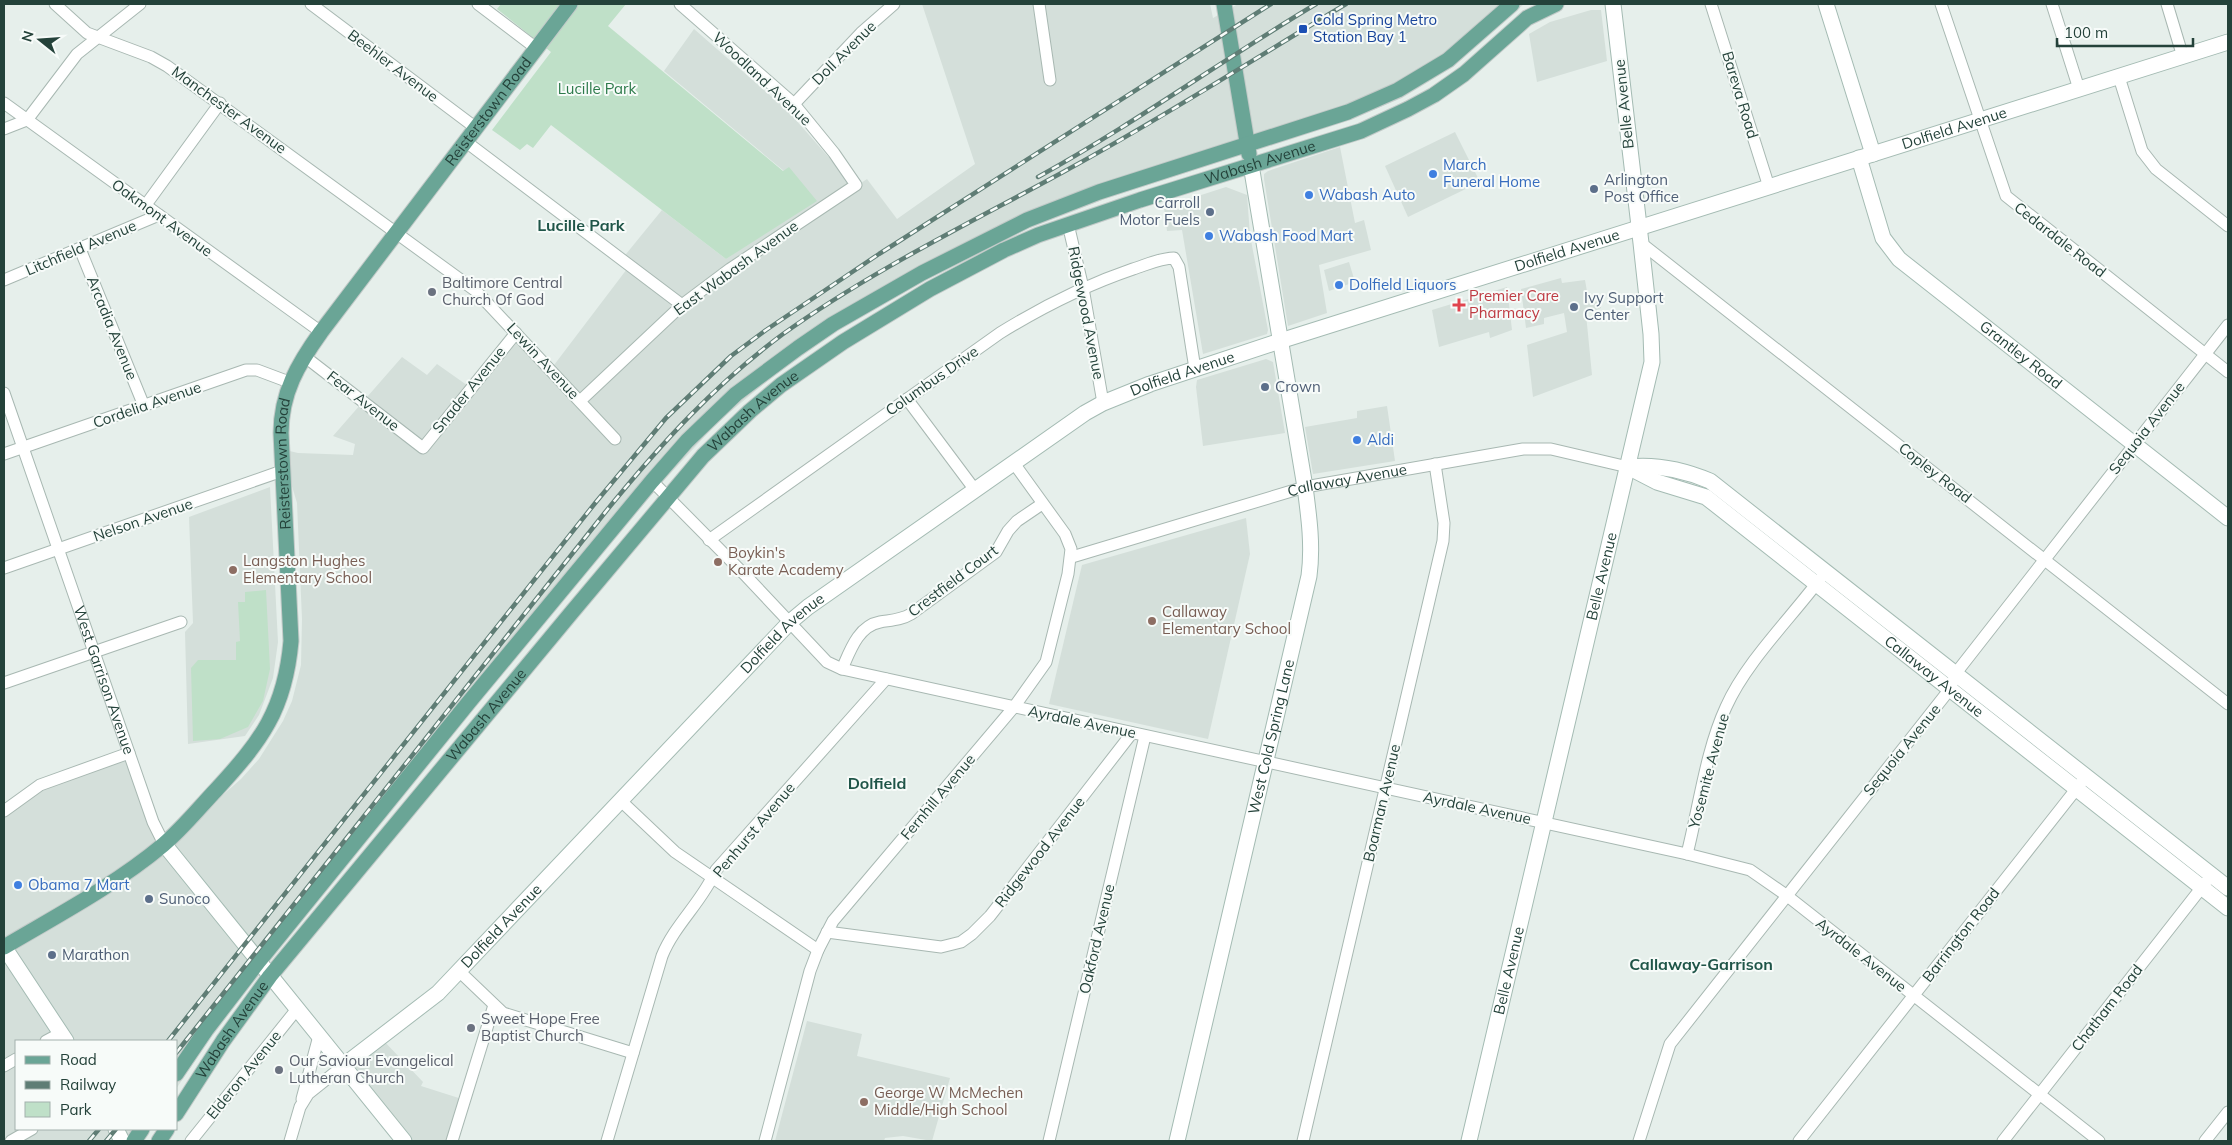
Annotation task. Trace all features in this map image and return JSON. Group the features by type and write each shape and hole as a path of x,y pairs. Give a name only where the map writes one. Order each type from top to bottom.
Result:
{"main road":[{"name":"Reisterstown Road","path":"4,947 114,881 164,844 249,753 271,721 279,703 289,662 291,641 281,422 289,382 320,332 570,4"},
{"name":"West Cold Spring Lane","path":"1224,4 1251,165"},
{"name":"Wabash Avenue","path":"178,1071 206,1030 259,961 469,702 652,482 712,416 759,376 833,324 922,273 996,234 1061,206 1348,112 1406,86 1448,60 1512,4"},
{"name":"Wabash Avenue","path":"178,1111 223,1042 270,976 667,497 704,456 750,411 810,364 890,314 971,267 1021,242 1068,224 1361,131 1434,95 1464,74 1527,18 1556,4"},
{"path":"469,702 485,716"},
{"path":"134,1141 141,1130"},
{"path":"159,1141 166,1130"}],"street":[{"name":"Manchester Avenue","path":"55,4 87,33 159,61 396,231"},
{"path":"4,130 27,120 72,59 140,4"},
{"name":"Beehler Avenue","path":"311,4 476,128"},
{"path":"478,4 536,48"},
{"name":"Woodland Avenue","path":"680,4 794,104 834,153 856,185"},
{"name":"Doll Avenue","path":"794,104 861,33 894,4"},
{"path":"1038,4 1050,80"},
{"name":"Belle Avenue","path":"1469,1141 1652,362 1642,243 1613,4"},
{"name":"Bareva Road","path":"1711,4 1769,187"},
{"name":"Grantley Road","path":"1826,4 1866,156 1884,238 1898,259 2228,518"},
{"name":"Cedardale Road","path":"1941,4 2002,188 2012,203 2228,372"},
{"path":"2052,4 2079,89"},
{"path":"2167,4 2183,57"},
{"name":"Dolfield Avenue","path":"343,1066 427,1004 790,622 1013,462 1103,403 1150,384 1280,341 2228,42"},
{"path":"2119,77 2142,151 2148,160 2156,169 2228,226"},
{"name":"Oakmont Avenue","path":"4,103 320,332"},
{"name":"Litchfield Avenue","path":"145,206 220,103"},
{"path":"465,141 682,305"},
{"name":"West Cold Spring Lane","path":"1177,1141 1309,576 1311,559 1311,532 1305,487 1251,165"},
{"name":"East Wabash Avenue","path":"580,401 682,305 730,269 856,185"},
{"name":"Litchfield Avenue","path":"4,280 159,215"},
{"name":"Ridgewood Avenue","path":"1068,224 1083,288 1103,403"},
{"name":"Lewin Avenue","path":"396,231 476,291 615,439"},
{"name":"Copley Road","path":"1642,243 2228,704"},
{"name":"Arcadia Avenue","path":"80,249 144,406"},
{"name":"Columbus Drive","path":"709,540 1000,333 1042,308 1083,288 1161,260 1174,258 1179,268 1195,369"},
{"name":"Sequoia Avenue","path":"1639,1141 1670,1044 1950,688 1956,673 2228,325"},
{"name":"Snader Avenue","path":"422,448 516,333"},
{"name":"Fear Avenue","path":"304,356 422,448"},
{"name":"Cordelia Avenue","path":"4,454 251,369 289,382"},
{"name":"West Garrison Avenue","path":"4,393 153,822 164,844 246,943 270,976 404,1141"},
{"path":"907,399 975,490"},
{"name":"Callaway Avenue","path":"1072,557 1305,487 1523,449 1536,448 1565,452 1628,467 1660,467 1697,475 1710,480 2228,888"},
{"path":"1013,462 1069,541 1072,557"},
{"name":"Boarman Avenue","path":"1303,1141 1445,532 1435,464"},
{"name":"Callaway Avenue","path":"1628,467 1657,482 1706,497 2228,908"},
{"name":"Nelson Avenue","path":"4,568 282,471"},
{"path":"1706,497 1710,480"},
{"path":"652,482 790,622"},
{"name":"Crestfield Court","path":"842,670 853,645 864,630 880,622 896,620 911,614 996,552 1008,531 1017,521 1042,504"},
{"name":"Fernhill Avenue","path":"765,1141 804,992 818,950 827,932 840,911 1014,707 1046,662 1072,557"},
{"name":"Yosemite Avenue","path":"1687,854 1714,739 1726,707 1745,674 1826,571"},
{"path":"4,683 180,622"},
{"name":"Ayrdale Avenue","path":"790,622 827,662 842,670 1687,854 1750,870 1786,895 2099,1141"},
{"name":"Penhurst Avenue","path":"607,1141 666,946 709,886 716,870 886,679"},
{"name":"Ridgewood Avenue","path":"827,932 932,947 951,946 961,942 980,927 1132,733"},
{"name":"Oakford Avenue","path":"1049,1141 1145,736"},
{"path":"4,811 40,785 129,753"},
{"name":"Barrington Road","path":"1799,1141 2087,776"},
{"path":"620,800 660,840 818,950"},
{"name":"Chatham Road","path":"2003,1141 2211,875"},
{"path":"4,947 63,1037 50,1040"},
{"path":"459,971 503,1013 633,1052"},
{"path":"452,1141 494,1005"},
{"name":"Elderon Avenue","path":"191,1141 297,1009"},
{"path":"290,1141 319,1036"},
{"path":"4,1066 15,1060"},
{"path":"300,1106 308,1094 343,1066"},
{"path":"2205,1141 2228,1112"},
{"path":"11,1141 30,1130"}],"shaded area":[{"path":"922,4 1210,4 1213,18 1238,4 1524,4 1453,67 1402,98 1351,119 1102,200 1035,225 926,280 837,331 772,377 718,422 658,487 475,707 266,966 213,1034 178,1086 178,1040 15,1040 15,1130 150,1130 143,1141 4,1141 4,813 44,785 130,754 165,845 241,779 259,759 283,721 292,701 301,665 302,619 297,503 281,449 298,453 353,455 355,444 333,436 402,357 427,375 437,364 471,388 515,333 551,369 630,265 622,259 662,210 726,259 736,252 789,168 784,171 664,71 694,29 787,110 855,187 867,179 897,219 975,164"},
{"path":"1591,10 1601,10 1607,61 1537,82 1529,34 1550,22"},
{"path":"1455,132 1480,182 1408,217 1385,166"},
{"path":"1340,147 1355,223 1364,220 1371,250 1319,265 1327,313 1288,326 1264,174"},
{"path":"1226,187 1247,195 1250,235 1268,330 1267,334 1203,354 1182,230 1167,231 1164,207"},
{"path":"1349,262 1355,282 1329,291 1324,270"},
{"path":"1561,278 1562,283 1585,280 1588,297 1592,302 1600,299 1601,308 1586,314 1592,375 1533,397 1527,345 1567,332 1564,313 1544,318 1544,324 1526,328 1521,289"},
{"path":"1507,287 1512,330 1490,338 1489,332 1439,347 1432,310"},
{"path":"1266,359 1273,362 1285,433 1203,446 1196,387 1197,380"},
{"name":"Aldi","path":"1387,406 1395,461 1313,474 1305,427 1357,418 1357,411"},
{"name":"Langston Hughes Elementary School","path":"270,487 278,642 273,678 259,715 245,736 188,744 185,632 193,623 189,517"},
{"name":"Callaway Elementary School","path":"1246,518 1250,554 1208,739 1049,704 1082,565"},
{"name":"George W McMechen Middle/High School","path":"807,1021 862,1034 857,1056 950,1078 932,1141 903,1136 885,1138 884,1141 775,1141"},
{"path":"381,1038 423,1082 421,1086 465,1100 453,1141 405,1141 343,1064"}],"green space":[{"name":"Lucille Park","path":"501,4 626,4 608,26 783,171 789,167 817,201 726,259 551,125 533,148 527,144 520,150 492,130 551,52 497,9"},
{"path":"266,590 270,669 263,701 248,727 220,739 193,741 191,668 198,660 236,660 236,642 240,641 238,602 245,602 245,592"}],"railway":[{"path":"169,1040 596,502 666,418 731,356 766,330 879,254 1271,4"},
{"path":"1038,177 1074,157 1316,4"},
{"path":"178,1050 607,510 689,416 734,373 783,334 851,289 921,248 1136,131 1346,4"},
{"path":"89,1141 98,1130"},
{"path":"106,1141 115,1130"}],"place":[{"name":"Cold Spring Metro Station Bay 1","path":"1303,29"},
{"name":"March Funeral Home","path":"1433,174"},
{"name":"Arlington Post Office","path":"1594,189"},
{"name":"Wabash Auto","path":"1309,195"},
{"name":"Carroll Motor Fuels","path":"1210,212"},
{"name":"Wabash Food Mart","path":"1209,236"},
{"name":"Dolfield Liquors","path":"1339,285"},
{"name":"Baltimore Central Church Of God","path":"432,292"},
{"name":"Premier Care Pharmacy","path":"1459,305"},
{"name":"Ivy Support Center","path":"1574,307"},
{"name":"Crown","path":"1265,387"},
{"name":"Aldi","path":"1357,440"},
{"name":"Boykin's Karate Academy","path":"718,562"},
{"name":"Langston Hughes Elementary School","path":"233,570"},
{"name":"Callaway Elementary School","path":"1152,621"},
{"name":"Obama 7 Mart","path":"18,885"},
{"name":"Sunoco","path":"149,899"},
{"name":"Marathon","path":"52,955"},
{"name":"Sweet Hope Free Baptist Church","path":"471,1028"},
{"name":"Our Saviour Evangelical Lutheran Church","path":"279,1070"},
{"name":"George W McMechen Middle/High School","path":"864,1102"}],"district":[{"name":"Lucille Park","path":"581,225"},
{"name":"Dolfield","path":"877,783"},
{"name":"Callaway-Garrison","path":"1701,964"}]}
